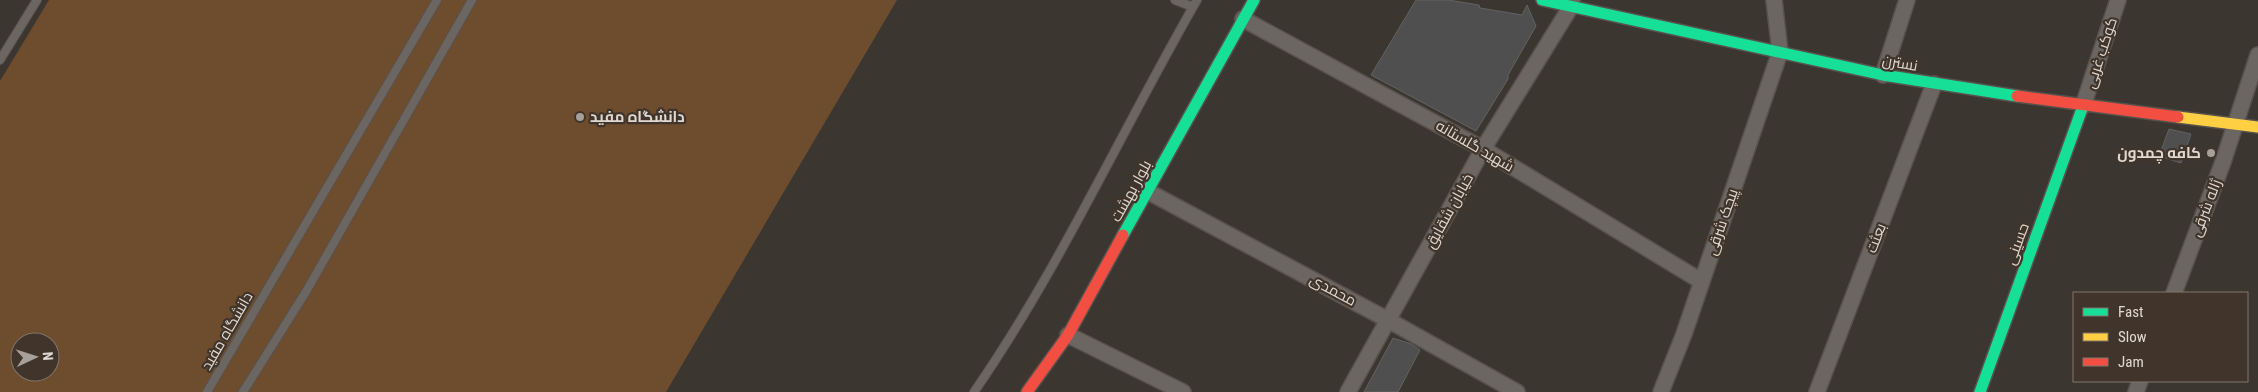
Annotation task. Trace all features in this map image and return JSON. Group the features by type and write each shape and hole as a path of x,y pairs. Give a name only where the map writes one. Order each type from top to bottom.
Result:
{"street":[{"name":"بلوار بهشت","path":"1022,390 1068,335 1254,0"},
{"name":"نسترن","path":"1542,0 1571,4 1883,75 2083,106 2258,127"},
{"path":"1774,0 1780,52"},
{"path":"1883,75 1906,0"},
{"name":"کوکب غربی","path":"2083,106 2118,0"},
{"name":"خیابان شقایق","path":"1348,392 1483,150 1571,4"},
{"name":"شهید گلستانه","path":"1243,19 1483,150 1701,281"},
{"name":"پیچک شرقی","path":"1661,392 1684,334 1780,52"},
{"name":"ژاله شرقی","path":"2174,292 2236,123 2258,55"},
{"name":"بعثت","path":"1817,392 1934,84"},
{"name":"حسینی","path":"1980,392 2083,106"},
{"name":"محمدی","path":"1147,191 1388,320 1517,392"},
{"path":"1068,335 1183,392"},
{"name":"بلوار بهشت","path":"1022,390 1031,367"}],"lane":[{"path":"0,60 36,0"},
{"name":"دانشگاه مفید","path":"207,392 437,0"},
{"path":"243,392 307,290 472,0"},
{"path":"974,392 1008,342 1083,210 1195,4 1175,0"}],"shaded area":[{"name":"دانشگاه مفید","path":"49,0 897,0 666,392 0,392 0,81"}],"building":[{"path":"1416,0 1448,0 1522,15 1527,5 1536,26 1508,75 1508,79 1476,131 1371,75"},
{"path":"2169,129 2191,134 2181,163 2159,156"},
{"path":"1393,338 1411,344 1420,350 1398,392 1364,392"}],"traffic: fast":[{"path":"1123,235 1254,0"},
{"path":"1542,0 1883,75 2017,96"},
{"path":"1980,392 2083,106"}],"traffic: slow":[{"path":"2178,117 2258,127"}],"traffic: jam":[{"path":"2017,96 2178,117"},
{"path":"1027,392 1068,335 1123,235"}],"place":[{"name":"دانشگاه مفید","path":"580,117"},
{"name":"کافه چمدون","path":"2211,153"}]}
